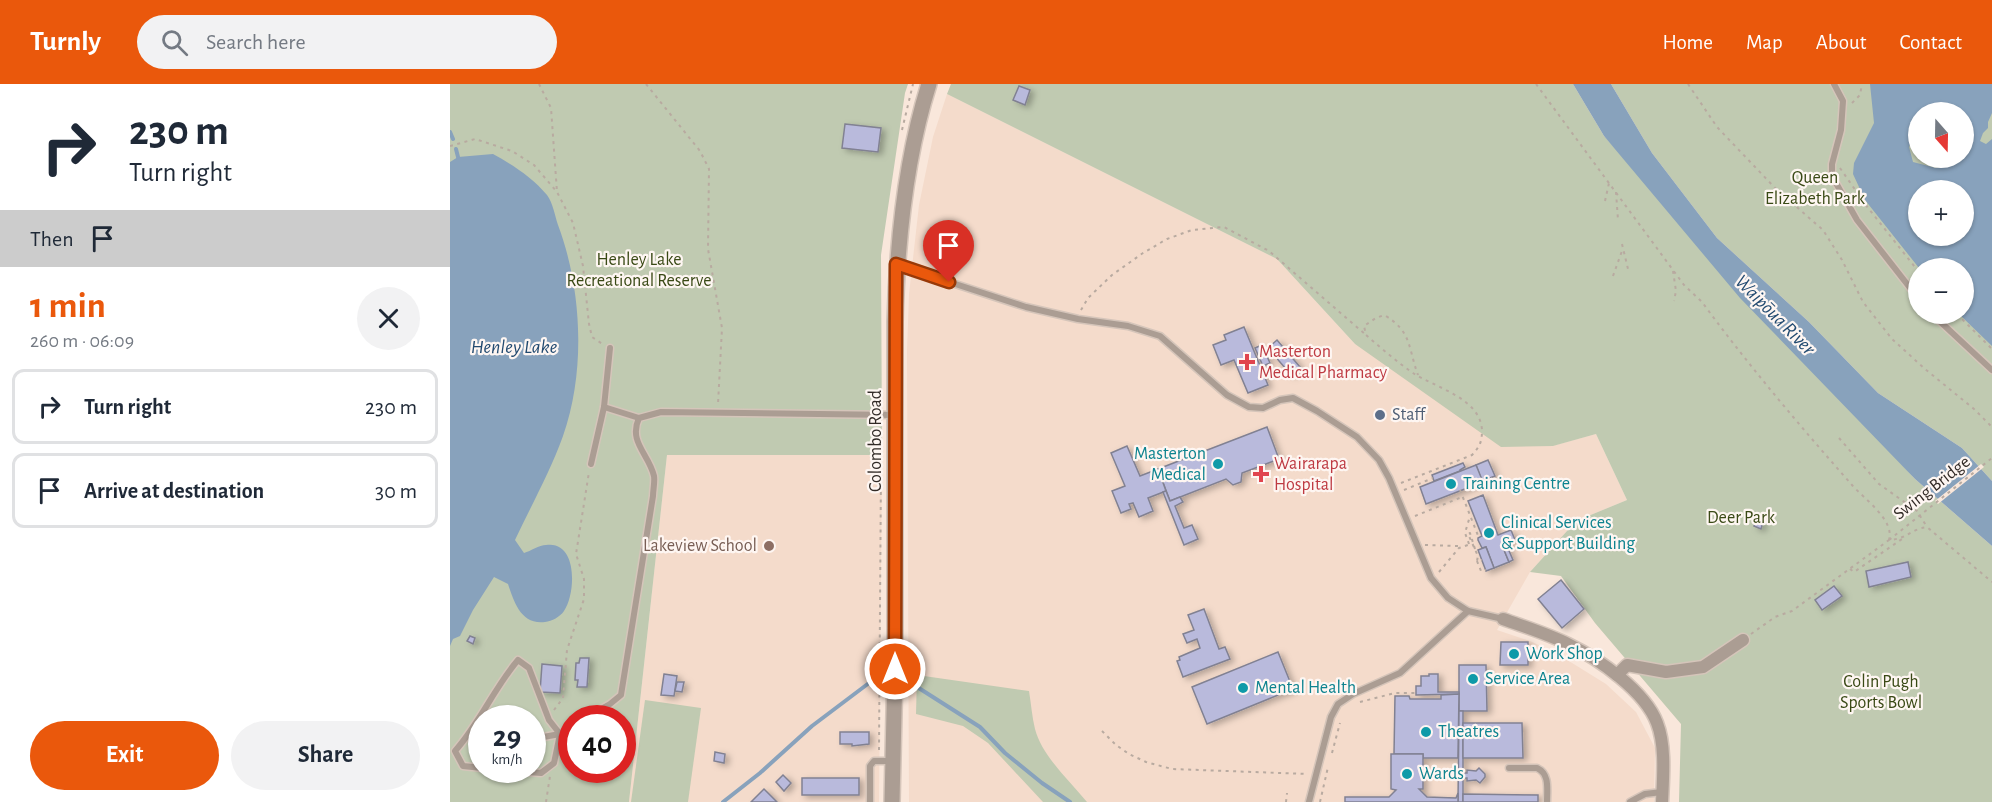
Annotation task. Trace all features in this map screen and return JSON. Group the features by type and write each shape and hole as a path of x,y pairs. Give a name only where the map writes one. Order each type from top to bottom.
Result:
{"street":[{"name":"Colombo Road","path":"892,802 895,669 896,264 912,153 920,114 930,84"},
{"path":"1503,619 1569,644 1617,675 1647,706 1658,725 1662,755 1662,797"},
{"path":"1617,675 1627,665 1666,672 1703,668 1743,640"}],"lane":[{"path":"1834,84 1843,101 1841,130 1832,176 1857,220 1908,285"},
{"path":"896,264 1026,307 1090,321 1128,326 1160,336 1227,395 1249,407 1263,408 1280,400 1293,398 1357,437 1379,460 1393,486 1431,578 1448,598 1468,611 1503,619"},
{"path":"1943,324 1992,370"},
{"path":"591,464 604,407 610,348"},
{"path":"604,407 639,418 661,412 895,415"},
{"path":"608,705 621,695 653,496 654,476 636,438 635,428 639,418"},
{"path":"1309,802 1331,717 1338,704 1353,694 1400,673 1468,611"},
{"path":"488,705 507,673 518,660 529,668 543,705"},
{"path":"546,712 558,731"},
{"path":"468,736 452,751 463,766 468,767"},
{"path":"548,768 554,763 558,744"},
{"path":"870,802 870,765 874,761 893,761"},
{"path":"1509,768 1542,770 1547,778 1547,802"},
{"path":"1630,802 1645,794 1662,797"}],"path":[{"path":"539,84 551,108 557,192"},
{"path":"646,84 700,150 708,169 708,249 722,328 717,412"},
{"path":"1536,84 1684,285 1702,303 1797,423 1885,519 1891,532 1889,540 1902,539"},
{"path":"1688,84 1717,127 1776,189 1822,230 1842,260 1863,302 1892,339 1974,408 1992,427"},
{"path":"1851,105 1860,96 1862,84"},
{"path":"450,146 475,139 512,151 534,165 557,192 573,222 582,266 588,324 592,337 610,348"},
{"path":"1835,165 1908,258"},
{"path":"1605,201 1609,183"},
{"path":"1616,192 1618,220"},
{"path":"1090,321 1081,310 1088,298 1112,274 1167,239 1191,230 1224,227 1269,251 1366,335 1418,375 1468,403 1477,413 1481,424 1482,440 1480,446 1472,454 1393,486"},
{"path":"1613,276 1623,246 1628,269"},
{"path":"1673,268 1676,291 1674,301"},
{"path":"1366,335 1364,326 1376,318 1384,315 1398,323 1404,332 1418,375"},
{"path":"1967,324 1992,349"},
{"path":"1839,438 1879,484 1917,511 1927,527 1992,582"},
{"name":"Swing Bridge","path":"1850,569 1992,458"},
{"path":"549,720 557,704 563,698 567,650 584,599 584,579 576,554 591,464"},
{"path":"1396,494 1433,478"},
{"path":"1431,578 1440,572 1460,548 1478,539 1460,490"},
{"path":"1407,519 1462,497"},
{"path":"1470,516 1465,533 1475,549 1481,571 1486,570"},
{"path":"1743,640 1775,617 1792,611 1850,569 1854,572 1902,539 1920,528 1927,527"},
{"path":"1418,548 1429,544 1460,548"},
{"path":"1477,561 1482,560"},
{"path":"1355,703 1395,693 1416,693"},
{"path":"1331,758 1341,716"},
{"path":"1102,731 1116,745 1129,753 1146,762 1172,769 1326,775"},
{"path":"1320,802 1329,764"},
{"path":"547,800 551,777 548,768"},
{"path":"1286,802 1287,793"}],"shaded area":[{"name":"Wairarapa Hospital","path":"947,94 1277,259 1355,344 1552,446 1596,434 1627,500 1576,521 1530,572 1497,630 1556,653 1606,684 1636,712 1655,748 1654,802 909,802 907,351 909,294 919,205 933,137"},
{"name":"Lakeview School","path":"667,455 882,455 879,802 629,802 631,783 636,783 636,738"}],"green space":[{"name":"Henley Lake Recreational Reserve","path":"450,84 908,84 881,255 882,455 667,455 636,738 636,705 558,705 558,783 631,783 629,802 450,802"},
{"path":"951,84 1573,84 1604,136 1915,479 1992,546 1992,802 1679,802 1681,724 1595,623 1561,576 1530,572 1576,521 1627,500 1596,434 1553,446 1501,447 1355,344 1277,259 947,94"},
{"name":"Queen Elizabeth Park","path":"1611,84 1992,84 1992,481 1962,448 1878,393 1809,322 1717,238 1652,153"},
{"path":"917,675 1029,691 1035,729 1044,749 1087,802 1043,802 988,743 963,726 916,714"},
{"path":"645,700 701,708 688,802 631,802 634,783 636,783 636,766"}],"water":[{"name":"Waipōua River","path":"1573,84 1611,84 1652,153 1717,238 1809,322 1878,393 1962,448 1992,481 1992,546 1915,479 1740,298 1604,136"},
{"path":"1870,84 1992,84 1992,113 1988,128 1980,141 1986,144 1992,139 1992,346 1969,324 1974,324 1974,258 1911,258 1865,200 1853,174 1854,163 1874,123"},
{"name":"Henley Lake","path":"493,154 522,172 547,195 554,210 572,276 578,330 578,358 570,411 552,463 515,540 524,553 546,545 556,546 564,551 572,570 571,593 568,603 558,617 550,621 537,622 530,620 520,611 508,584 494,577 460,636 453,639 450,646 450,162 458,157"}],"pier":[{"path":"1981,464 1984,467 1938,504 1935,501"}],"building":[{"path":"1019,86 1030,90 1025,105 1013,100"},
{"path":"845,124 881,128 878,152 842,148"},
{"name":"Masterton Medical Pharmacy","path":"1244,327 1268,385 1248,393 1234,360 1221,365 1213,345 1226,340 1224,335"},
{"path":"1277,340 1300,367 1291,375 1268,348"},
{"path":"1262,345 1270,363 1263,366 1255,348"},
{"name":"Masterton Medical","path":"1267,427 1279,459 1242,473 1241,482 1233,485 1226,479 1170,501 1158,469"},
{"path":"1127,446 1140,476 1158,469 1166,491 1148,498 1153,511 1139,517 1133,503 1129,504 1131,509 1121,513 1112,491 1125,486 1111,453"},
{"path":"1488,460 1495,476 1482,481 1476,465"},
{"path":"1463,463 1465,467 1460,471 1434,481 1432,475"},
{"name":"Training Centre","path":"1476,465 1483,482 1426,504 1420,487"},
{"path":"1166,491 1170,501 1180,497 1183,502 1175,506 1184,528 1192,525 1198,539 1184,545 1163,492"},
{"name":"Clinical Services & Support Building","path":"1483,495 1498,535 1511,530 1515,540 1502,545 1509,562 1494,568 1486,547 1482,548 1478,540 1482,536 1468,501"},
{"path":"1756,520 1763,522 1761,529 1754,526"},
{"path":"1506,544 1513,560 1509,562 1502,545"},
{"path":"1486,547 1494,568 1486,571 1478,550"},
{"path":"1908,562 1911,577 1869,587 1866,571"},
{"path":"1561,580 1584,609 1562,628 1538,599"},
{"path":"1834,586 1842,596 1822,610 1815,600"},
{"path":"1204,609 1219,649 1225,647 1230,659 1183,677 1177,661 1180,660 1179,657 1200,648 1197,639 1187,643 1183,634 1194,630 1188,615"},
{"path":"470,636 475,638 473,644 467,641"},
{"name":"Work Shop","path":"1501,642 1528,642 1528,665 1500,665"},
{"name":"Mental Health","path":"1278,652 1293,689 1207,724 1192,687"},
{"path":"580,658 589,658 587,687 577,687 578,680 575,680 576,663 579,663"},
{"path":"542,664 562,666 560,693 540,692"},
{"name":"Service Area","path":"1459,665 1486,665 1487,711 1459,711"},
{"path":"664,674 677,676 674,696 661,695"},
{"path":"1429,674 1438,674 1438,692 1459,692 1459,694 1416,695 1416,686 1421,686 1421,676 1429,676"},
{"path":"677,682 684,682 682,692 675,691"},
{"name":"Theatres","path":"1459,694 1458,758 1423,758 1423,754 1394,754 1395,696 1409,696 1410,699 1441,699 1441,695"},
{"path":"1459,711 1463,711 1463,802 1458,802"},
{"path":"1463,723 1522,723 1523,758 1463,758"},
{"path":"840,732 869,732 869,744 852,746 852,744 840,744"},
{"path":"715,752 725,754 724,763 714,761"},
{"name":"Wards","path":"1391,754 1423,754 1423,789 1419,789 1427,797 1456,798 1458,793 1458,802 1345,802 1345,797 1389,797 1396,790 1391,789"},
{"path":"1479,768 1485,774 1480,783 1463,778 1463,773 1467,773 1467,770 1476,771"},
{"path":"783,775 791,783 784,791 776,782"},
{"path":"802,778 859,778 859,795 802,795"},
{"path":"764,789 777,802 751,802"},
{"path":"1463,794 1538,795 1538,802 1463,802"}],"waterway":[{"path":"450,132 453,139"},
{"path":"456,149 458,157"},
{"path":"723,802 760,773 812,726 869,683"},
{"path":"914,685 980,727 1005,753 1070,802"}],"place":[{"name":"Masterton Medical Pharmacy","path":"1247,362"},
{"name":"Staff","path":"1380,415"},
{"name":"Masterton Medical","path":"1218,464"},
{"name":"Wairarapa Hospital","path":"1261,474"},
{"name":"Training Centre","path":"1451,484"},
{"name":"Clinical Services & Support Building","path":"1489,533"},
{"name":"Lakeview School","path":"769,546"},
{"name":"Work Shop","path":"1514,654"},
{"name":"Service Area","path":"1473,679"},
{"name":"Mental Health","path":"1243,688"},
{"name":"Theatres","path":"1426,732"},
{"name":"Wards","path":"1407,774"}],"route":[{"path":"895,669 896,264 949,282"}],"park label":[{"name":"Deer Park","path":"1741,518"},
{"name":"Colin Pugh Sports Bowl","path":"1881,692"}]}
